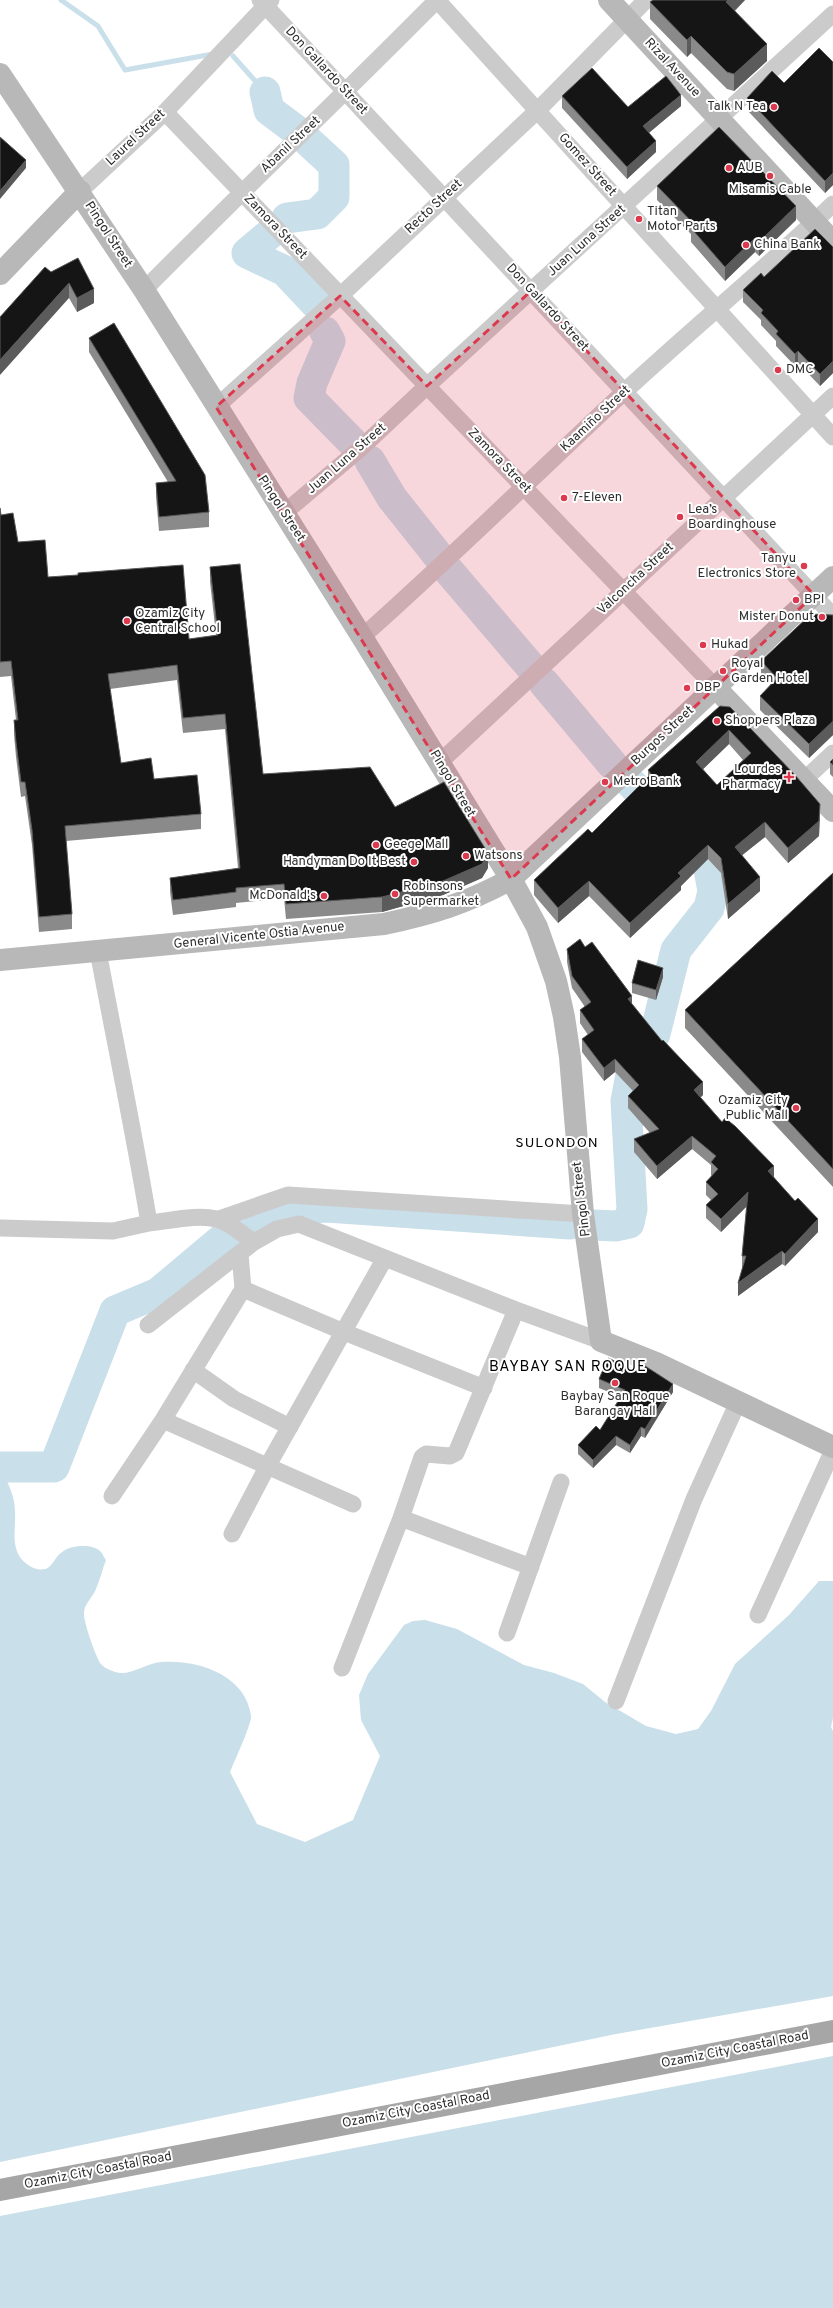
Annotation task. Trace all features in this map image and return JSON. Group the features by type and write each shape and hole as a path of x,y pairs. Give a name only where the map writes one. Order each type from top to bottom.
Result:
{"main road":[{"name":"Ozamiz City Coastal Road","path":"0,2190 833,2031"}],"street":[{"name":"Abanil Street","path":"144,290 241,192 346,92 437,0"},
{"name":"Gomez Street","path":"437,0 833,437"},
{"name":"Rizal Avenue","path":"609,0 833,242"},
{"name":"Recto Street","path":"216,407 340,296 538,110 646,0"},
{"name":"Don Gallardo Street","path":"266,2 346,92 833,616"},
{"name":"Laurel Street","path":"0,274 80,191 165,112 266,2"},
{"name":"Juan Luna Street","path":"284,513 361,448 833,14"},
{"name":"Pingol Street","path":"0,74 80,191 144,290 216,407 362,636 510,879 537,927 556,981 570,1058 583,1214 602,1341"},
{"name":"Zamora Street","path":"165,112 833,811"},
{"name":"Kaamiño Street","path":"362,636 437,571 523,486 833,204"},
{"name":"Valconcha Street","path":"440,763 833,396"},
{"name":"Burgos Street","path":"510,879 833,577"},
{"path":"804,780 833,753"},
{"name":"General Vicente Ostia Avenue","path":"0,960 384,924 428,915 460,905 510,879"},
{"path":"98,951 119,1066 131,1114 149,1223"},
{"path":"218,1220 288,1195 583,1214"},
{"path":"0,1228 113,1231 149,1223 206,1217 218,1220 254,1242"},
{"path":"148,1325 254,1242 278,1229 299,1224 516,1310 602,1341 656,1363 833,1447"},
{"path":"112,1496 163,1420 243,1289 240,1254"},
{"path":"232,1534 267,1467 385,1258"},
{"path":"243,1289 344,1332 484,1388"},
{"path":"342,1668 401,1518 422,1457 426,1454 450,1456 456,1453 516,1310"},
{"path":"193,1370 234,1399 290,1427"},
{"path":"616,1701 694,1499 738,1402"},
{"path":"163,1420 353,1504"},
{"path":"758,1615 833,1450"},
{"path":"507,1633 561,1482"},
{"path":"401,1518 531,1567"}],"highlighted area":[{"path":"531,291 814,595 511,879 216,407 340,296 427,386"}],"water":[{"path":"0,1469 8,1484 15,1506 15,1541 17,1552 25,1563 33,1568 41,1570 45,1569 49,1567 65,1550 81,1546 97,1549 102,1553 106,1560 95,1592 84,1610 84,1617 90,1639 103,1666 115,1672 125,1673 161,1662 189,1663 217,1672 230,1680 240,1689 247,1701 251,1720 230,1772 257,1824 305,1842 353,1820 380,1756 361,1720 359,1695 368,1674 404,1625 413,1621 425,1620 457,1629 524,1665 554,1673 583,1684 605,1702 646,1726 676,1734 698,1729 711,1711 735,1664 789,1615 819,1581 833,1581 833,1718 831,1727 833,1731 833,1996 616,2034 0,2162"},
{"path":"833,2056 833,2308 0,2308 0,2216"}],"building":[{"path":"653,0 728,0 726,2 767,44 734,74 727,72 691,36 687,40 650,2"},
{"path":"819,48 833,62 833,173 825,181 747,98 772,71 784,83"},
{"path":"592,68 628,107 666,76 681,95 643,126 656,141 627,167 562,96"},
{"path":"719,127 796,206 759,242 755,238 725,267 691,228 695,225 657,186"},
{"path":"0,137 26,160 0,191"},
{"path":"815,229 833,247 833,361 820,374 798,351 795,354 776,334 778,331 761,313 763,310 743,290 761,273 764,277"},
{"path":"78,258 94,289 77,298 69,283 0,360 0,317 45,267 51,272"},
{"path":"114,323 205,475 209,512 159,517 156,483 176,481 89,338"},
{"path":"0,508 1,515 13,513 18,542 45,540 48,577 78,575 78,573 183,565 189,639 218,635 210,567 240,564 263,774 370,767 395,807 444,782 488,853 482,864 443,881 382,897 286,904 284,884 236,888 236,892 173,900 170,878 240,868 225,714 183,718 177,665 108,674 121,763 151,758 154,779 197,775 201,814 65,826 72,914 39,917 32,830 25,782 21,782 16,742 14,720 18,720 11,661 0,662"},
{"path":"811,614 833,615 833,721 809,744 760,696 777,678 761,661"},
{"path":"720,706 730,707 795,775 820,804 819,821 788,848 765,822 735,847 760,877 728,904 721,858 708,845 678,873 681,876 630,923 589,881 558,908 534,880 588,829 592,833 651,774 648,770","holes":["729,730 751,753 717,785 696,762"]},
{"name":"Ozamiz City Public Mall","path":"833,873 833,1169 685,1010"},
{"path":"580,939 585,947 592,942 632,996 628,999 662,1041 663,1040 703,1082 694,1090 722,1122 725,1118 735,1126 774,1166 768,1171 795,1201 798,1198 818,1219 785,1254 782,1251 738,1283 746,1256 742,1256 748,1192 721,1219 706,1205 718,1194 706,1182 718,1169 711,1162 716,1156 692,1136 657,1166 634,1139 659,1129 628,1096 639,1085 615,1059 604,1068 582,1039 594,1030 580,1010 591,1002 572,976 567,949"},
{"path":"638,960 663,968 656,990 632,983"},
{"path":"608,1358 637,1371 642,1364 673,1384 645,1429 641,1427 630,1445 616,1436 593,1460 578,1445 596,1426 600,1430 625,1390 599,1379"}],"waterway":[{"path":"61,0 98,26 125,70 213,54"},
{"path":"233,56 265,92"},
{"path":"265,92 269,110 297,131"},
{"path":"287,218 317,214 334,197 334,165 309,142"},
{"path":"272,232 247,253 285,271 318,306"},
{"path":"325,332 330,341 312,383 309,398 356,446"},
{"path":"370,461 392,498 439,557"},
{"path":"448,570 530,666"},
{"path":"544,683 612,764"},
{"path":"593,1225 615,1226 629,1223 632,1209 626,1101 633,1064 655,1034 676,950 709,908 713,891 708,864 630,782"},
{"path":"247,1223 273,1210 327,1207 570,1224"},
{"path":"0,1467 54,1467 115,1311 158,1293 226,1236"}],"place":[{"name":"Talk N Tea","path":"774,107"},
{"name":"AUB","path":"729,168"},
{"name":"Misamis Cable","path":"770,176"},
{"name":"Titan Motor Parts","path":"639,219"},
{"name":"China Bank","path":"746,245"},
{"name":"DMC","path":"778,370"},
{"name":"7-Eleven","path":"564,498"},
{"name":"Lea’s Boardinghouse","path":"680,517"},
{"name":"Tanyu Electronics Store","path":"804,566"},
{"name":"BPI","path":"796,600"},
{"name":"Mister Donut","path":"822,617"},
{"name":"Ozamiz City Central School","path":"127,621"},
{"name":"Hukad","path":"703,645"},
{"name":"Royal Garden Hotel","path":"723,671"},
{"name":"DBP","path":"687,688"},
{"name":"Shoppers Plaza","path":"717,721"},
{"name":"Lourdes Pharmacy","path":"789,777"},
{"name":"Metro Bank","path":"605,782"},
{"name":"Geege Mall","path":"376,845"},
{"name":"Watsons","path":"466,856"},
{"name":"Handyman Do It Best","path":"414,862"},
{"name":"Robinsons Supermarket","path":"395,894"},
{"name":"McDonald's","path":"324,896"},
{"name":"Ozamiz City Public Mall","path":"796,1108"},
{"name":"Baybay San Roque Barangay Hall","path":"615,1383"}],"district":[{"name":"SULONDON","path":"557,1143"},
{"name":"BAYBAY SAN ROQUE","path":"568,1367"}]}
